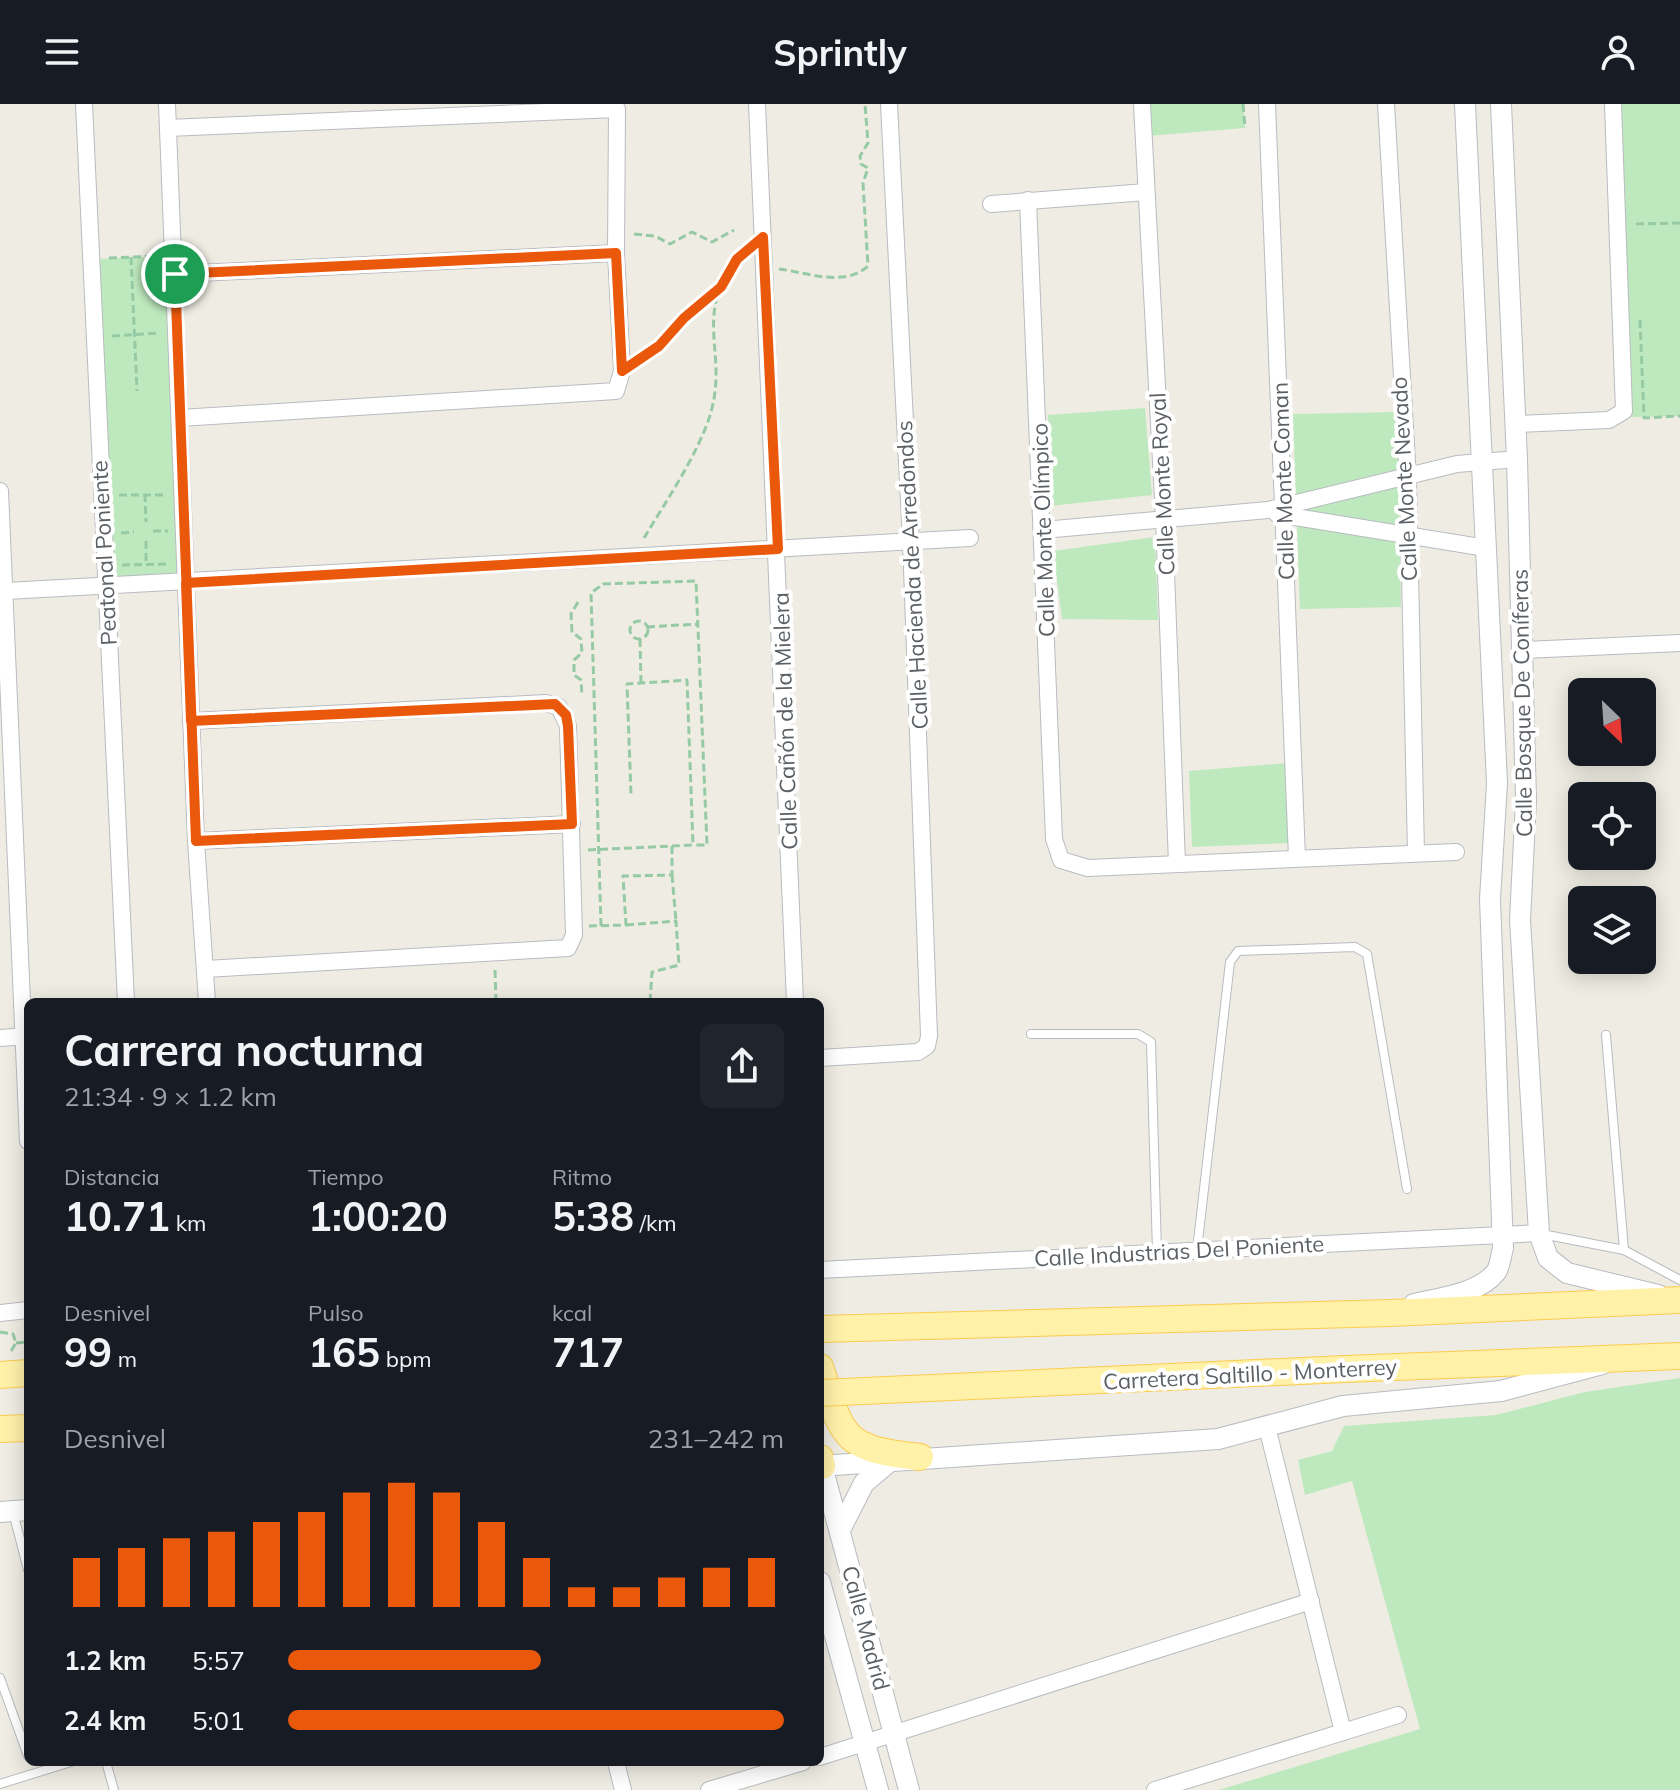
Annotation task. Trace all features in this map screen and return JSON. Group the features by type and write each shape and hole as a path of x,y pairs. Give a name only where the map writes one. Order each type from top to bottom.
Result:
{"main road":[{"path":"824,1329 1390,1313 1679,1293"},
{"name":"Carretera Saltillo - Monterrey","path":"824,1393 1680,1356"},
{"path":"2,1364 24,1372"},
{"path":"824,1379 841,1428 853,1442 881,1452 920,1457"},
{"path":"0,1429 24,1428"}],"street":[{"name":"Peatonal Poniente","path":"84,104 126,998"},
{"path":"167,104 196,841 207,998"},
{"name":"Calle Cañón de la Mielera","path":"757,104 795,998"},
{"name":"Calle Hacienda de Arredondos","path":"824,1058 918,1052 927,1046 930,992 889,104"},
{"name":"Calle Monte Royal","path":"1142,104 1164,518 1177,864"},
{"name":"Calle Monte Coman","path":"1267,104 1279,511 1297,858"},
{"name":"Calle Monte Nevado","path":"1386,104 1408,479 1416,853"},
{"name":"Calle Bosque De Coníferas","path":"1390,1313 1460,1292 1487,1279 1497,1271 1503,1234 1490,899 1497,783 1465,104"},
{"name":"Calle Bosque De Coníferas","path":"1501,104 1516,424 1526,800 1520,920 1539,1233 1548,1258 1567,1273 1679,1293"},
{"path":"1516,424 1609,420 1623,414 1626,390 1613,104"},
{"path":"168,128 617,109 616,253 622,371 616,391 180,418"},
{"path":"991,204 1146,192"},
{"name":"Calle Monte Olímpico","path":"1028,200 1054,839 1061,860 1088,868 1177,864"},
{"path":"175,274 616,253"},
{"path":"1043,530 1279,511 1457,464 1517,459"},
{"path":"0,491 6,591 5,706 24,1005"},
{"path":"1279,511 1486,548"},
{"path":"6,591 970,538"},
{"path":"1522,650 1680,643"},
{"path":"191,721 546,703 559,707 568,726 573,927 573,941 568,948 206,969"},
{"path":"196,841 572,824"},
{"path":"1177,864 1456,852"},
{"path":"0,1038 24,1036"},
{"name":"Calle Industrias Del Poniente","path":"824,1270 1539,1233"},
{"path":"0,1313 24,1310"},
{"path":"824,1464 1196,1442 1367,1402 1501,1391 1614,1360"},
{"path":"1267,1427 1343,1732"},
{"path":"840,1530 864,1483 891,1459"},
{"name":"Calle Madrid","path":"824,1474 909,1790"},
{"name":"Calle Madrid","path":"824,1596 878,1790"},
{"path":"824,1756 1311,1601"},
{"path":"1155,1790 1398,1715"},
{"path":"617,1766 623,1790"},
{"path":"709,1790 790,1766"}],"lane":[{"path":"1197,1250 1230,962 1238,951 1355,947 1367,954 1407,1189"},
{"path":"1031,1034 1138,1034 1151,1042 1157,1252"},
{"path":"1606,1035 1624,1250"},
{"path":"1539,1233 1624,1250 1679,1293"},
{"path":"13,1511 24,1554"},
{"path":"0,1678 24,1745"},
{"path":"32,1766 34,1773"},
{"path":"0,1784 58,1766"},
{"path":"107,1766 114,1790"}],"path":[{"path":"777,269 799,271 810,277 862,272 868,266 863,183 868,168 861,164 860,156 868,143 865,104"},
{"path":"1243,104 1245,128"},
{"path":"1635,233 1635,224 1680,223"},
{"path":"617,233 655,236 670,244 692,232 712,242 734,230"},
{"path":"631,558 711,412 714,375 711,330 721,287 737,259 763,237"},
{"path":"105,258 174,256"},
{"path":"131,257 137,391"},
{"path":"622,371 659,346 684,318 721,287"},
{"path":"1639,315 1644,418 1680,416"},
{"path":"108,337 176,333"},
{"path":"145,494 146,522"},
{"path":"114,495 183,495"},
{"path":"116,534 134,532"},
{"path":"146,541 146,564"},
{"path":"117,565 186,563"},
{"path":"572,852 599,849 707,845 696,581 603,584 591,593 599,849 601,926"},
{"path":"578,602 571,614 572,632 581,639 582,653 574,660 574,675 581,680 582,696"},
{"path":"640,639 631,634 632,625 640,622 647,627 698,624"},
{"path":"640,639 646,634 647,627"},
{"path":"640,639 641,683"},
{"path":"631,795 627,684 687,680 693,845"},
{"path":"650,998 652,972 680,963 672,846"},
{"path":"626,925 623,876 672,875"},
{"path":"573,927 676,921"},
{"path":"494,952 496,998"},
{"path":"6,1331 13,1334 16,1343"},
{"path":"16,1343 24,1342"},
{"path":"2,1364 16,1343"}],"green space":[{"path":"1146,104 1243,104 1245,128 1148,136"},
{"path":"1619,104 1680,104 1680,416 1631,417"},
{"path":"177,256 190,588 105,591 92,259"},
{"path":"1145,408 1152,495 1050,506 1048,415"},
{"path":"1397,412 1401,607 1300,609 1293,414"},
{"path":"1155,537 1158,620 1062,619 1053,551"},
{"path":"1287,763 1290,843 1192,847 1189,771"},
{"path":"1680,1378 1680,1790 1219,1790 1420,1729 1352,1481 1305,1495 1298,1460 1332,1451 1344,1426 1496,1415 1585,1392"}],"route":[{"path":"175,274 191,721 196,841 572,824 568,726 566,715 555,704 191,721 186,583 778,549 763,237 737,259 721,287 684,318 659,346 622,371 616,253 175,274"}]}
